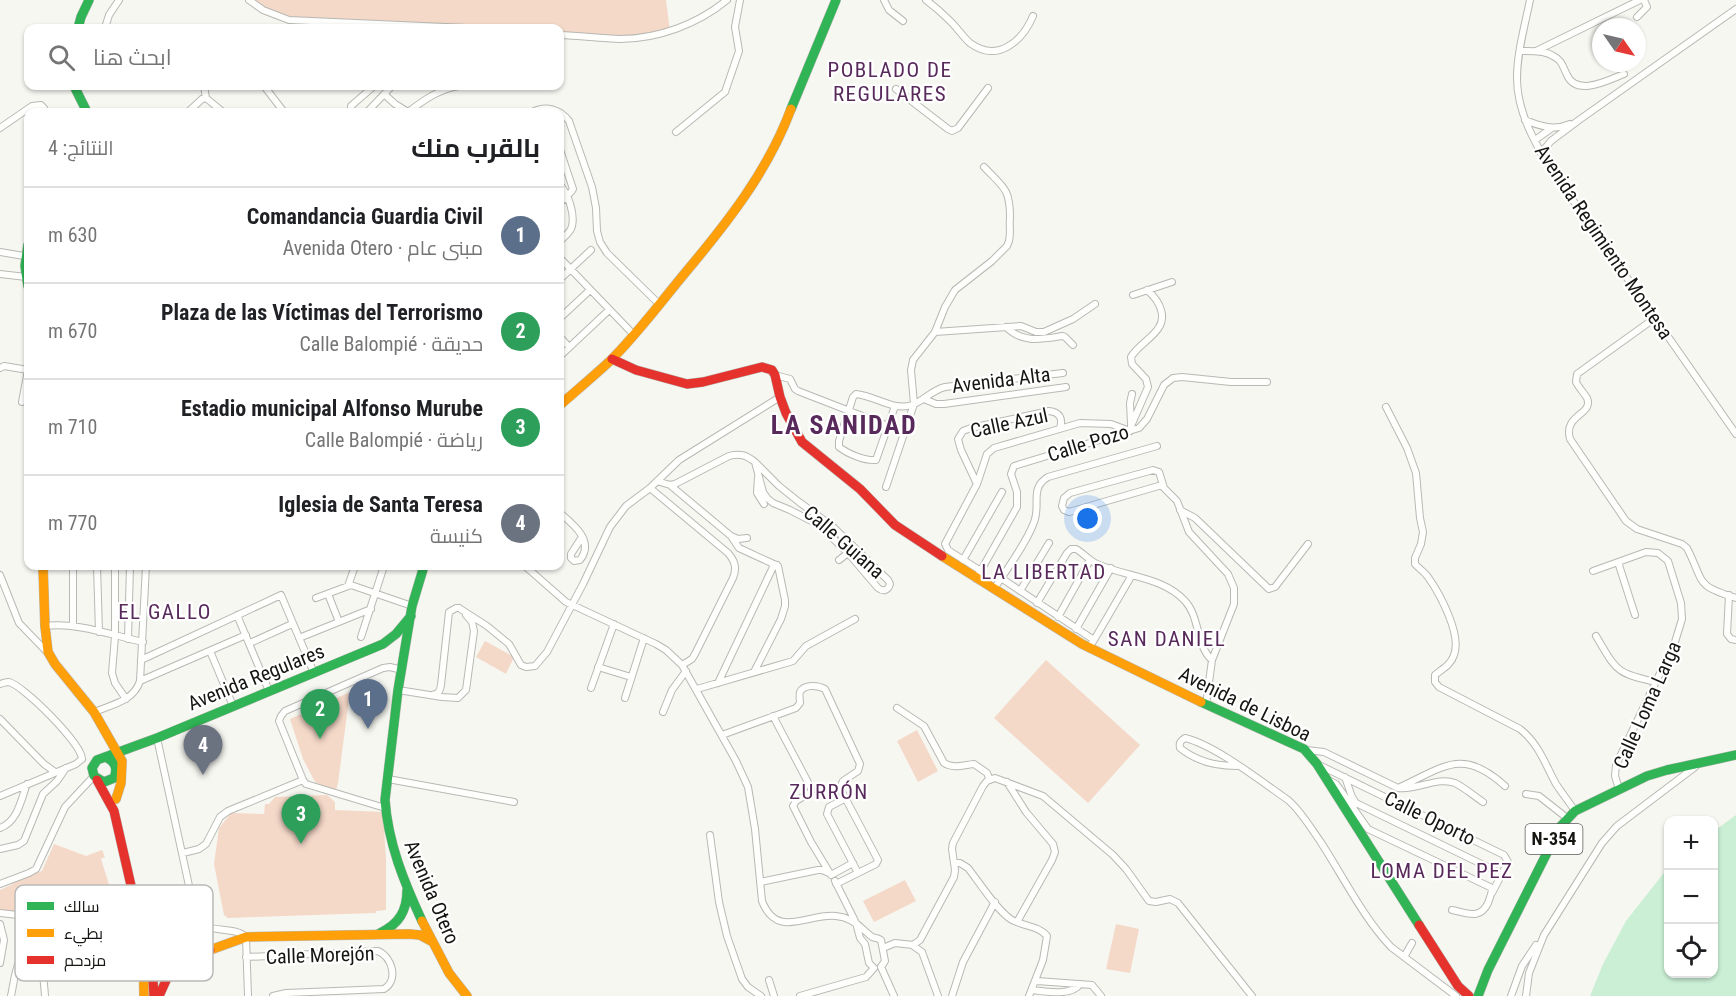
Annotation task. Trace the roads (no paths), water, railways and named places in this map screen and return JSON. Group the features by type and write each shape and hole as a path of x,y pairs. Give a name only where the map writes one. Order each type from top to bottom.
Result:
{"main road":[{"path":"79,24 89,0"},
{"path":"564,401 612,359 634,335 717,235 768,160 784,128 836,0"},
{"path":"76,90 85,108"},
{"path":"612,359 636,370 687,384 762,367 772,370 775,375"},
{"name":"Avenida de Lisboa","path":"775,375 780,397 796,433 806,447 860,489 895,525 978,575 994,589 1092,644 1206,705 1305,750 1317,764 1458,986 1469,996"},
{"path":"43,570 48,652 94,712 120,757 121,783 114,811"},
{"name":"Avenida Otero","path":"423,570 412,611 398,690 385,808 390,837 404,882 450,976 467,996"},
{"name":"Avenida Regulares","path":"105,757 120,757 157,738 387,642 412,611"},
{"path":"387,642 393,642 405,650"},
{"path":"112,741 112,749 105,757 94,763 92,772 114,811 131,885"},
{"name":"N-354","path":"1478,996 1492,963 1560,827 1567,818 1575,811 1657,772 1736,755"},
{"path":"105,757 114,762 116,767 116,799"},
{"path":"95,778 106,782 115,775 120,757"},
{"path":"378,934 389,930 404,914 407,903 404,882"},
{"path":"213,949 246,937 415,934 433,942"},
{"path":"144,981 144,996"},
{"path":"153,981 154,996"},
{"path":"159,996 164,981"}],"street":[{"path":"106,24 119,0"},
{"path":"249,0 280,18 325,24"},
{"path":"564,35 621,39 653,35 686,25 716,9 727,0"},
{"path":"676,132 725,92 739,51 735,27 740,0"},
{"path":"884,0 889,10 903,21"},
{"path":"926,0 949,19 969,42 985,50 1002,50 1013,45 1033,16"},
{"name":"Avenida Regimiento Montesa","path":"1530,0 1517,68 1517,87 1525,120 1541,153 1736,434"},
{"path":"1535,52 1642,0 1647,7 1637,17"},
{"path":"1541,153 1551,141 1579,120 1736,9"},
{"path":"1520,51 1549,53 1563,66 1570,80 1580,86 1600,84 1623,74"},
{"path":"896,89 952,131 958,128 988,88"},
{"path":"205,90 206,98 218,108"},
{"path":"267,90 281,108"},
{"path":"351,108 369,90"},
{"path":"371,108 388,90"},
{"path":"414,108 445,90"},
{"path":"384,94 402,108"},
{"path":"192,108 206,98"},
{"path":"29,108 41,105 44,108"},
{"path":"0,128 24,112"},
{"path":"564,115 569,121 592,187 600,242 607,253 659,304"},
{"path":"1525,120 1553,128 1579,120"},
{"path":"1535,140 1553,128"},
{"path":"564,162 573,189 564,199"},
{"path":"886,487 914,404 912,360 935,332 955,290 992,261 1009,241 1009,197 1004,188 984,167"},
{"path":"564,190 568,195 573,224 564,237"},
{"path":"564,275 591,250"},
{"path":"0,252 24,256"},
{"path":"564,262 634,335"},
{"path":"0,274 24,281"},
{"path":"1133,295 1172,282"},
{"path":"564,314 590,290"},
{"path":"1131,429 1148,387 1146,379 1132,364 1131,357 1162,324 1163,317 1159,303 1147,290"},
{"path":"935,332 1021,326 1033,331 1044,332 1073,319 1095,304"},
{"path":"564,352 609,310"},
{"path":"1655,318 1577,374 1576,382 1586,397 1587,406 1586,410 1571,422 1569,434 1574,446 1626,521 1637,529 1682,544 1687,548 1703,583 1713,591 1732,597 1727,634 1731,639 1736,639"},
{"path":"1006,327 1015,335 1026,339 1044,340 1063,336 1073,345"},
{"path":"564,341 569,347"},
{"path":"0,368 4,366 24,369"},
{"name":"Avenida Alta","path":"849,411 856,394 895,406 904,406 914,404 934,390 945,387 1063,373"},
{"path":"775,375 790,379 798,391 888,426"},
{"name":"Calle Pozo","path":"978,575 1018,503 1011,474 1014,466 1139,428 1145,422 1164,385 1173,378 1267,382"},
{"path":"924,399 944,404 1066,387"},
{"path":"22,402 24,391"},
{"path":"1131,429 1132,394"},
{"path":"432,695 437,694 440,690 449,612 456,608 459,609 498,634 509,644 521,665 531,667 538,663 547,652 572,605 610,527 626,507 686,455 780,397"},
{"path":"849,411 838,444 841,449 871,461 878,459 895,406"},
{"path":"1386,407 1407,448 1416,473 1423,532 1415,564 1430,579 1449,616 1455,638 1454,656 1448,665 1435,675 1435,682 1438,687 1520,729 1530,737 1575,811"},
{"name":"Calle Azul","path":"1049,411 1056,412 1060,416 1062,422 1060,428 994,448 987,453 977,484 958,439 963,431 1049,411"},
{"path":"1060,428 1091,422 1131,429"},
{"path":"994,589 1031,531 1036,515 1037,491 1042,481 1048,477 1157,446"},
{"path":"670,486 729,456 744,455 755,462"},
{"name":"Calle Guiana","path":"755,462 785,491 843,536 888,580 889,588 881,591 848,553 819,525 772,503 763,492 755,462"},
{"path":"1162,484 1069,512 1063,508 1062,501 1070,493 1132,475 1155,470 1159,472 1162,484 1177,501 1189,532 1228,574 1234,588 1234,604 1212,660 1206,705"},
{"path":"759,474 757,493 764,504"},
{"path":"657,481 670,486 731,536 739,548 778,566 785,606 781,619 754,672"},
{"path":"977,484 945,544 946,549 963,560 978,575"},
{"path":"650,488 728,553 735,564 732,578 695,654 672,690 663,712"},
{"path":"963,560 1002,492"},
{"path":"1180,510 1196,518 1269,589 1275,587 1308,544"},
{"path":"564,517 582,537"},
{"path":"731,536 747,538"},
{"path":"1020,591 1049,543"},
{"path":"1037,603 1067,553 1071,549 1076,549 1090,560 1161,585 1186,602 1192,612 1205,652 1212,660"},
{"name":"Calle Loma Larga","path":"1593,571 1650,551 1662,555 1670,565 1681,603 1682,619 1676,642 1616,765 1615,776 1619,789"},
{"path":"839,560 848,553"},
{"path":"1058,617 1090,560"},
{"path":"1618,562 1635,615"},
{"path":"718,682 773,567 777,565"},
{"path":"1076,629 1111,568"},
{"path":"73,570 73,626"},
{"path":"97,570 99,632"},
{"path":"115,570 113,678 126,699"},
{"path":"128,639 130,570"},
{"path":"94,712 126,699 138,689 147,570"},
{"path":"348,586 354,570"},
{"path":"361,637 383,570"},
{"path":"530,570 572,605 666,650 684,668 748,787 755,829 762,901 770,915 785,922 804,921 830,915 839,916 856,923 872,937 878,938 883,948 885,962 866,977 800,996"},
{"path":"0,575 19,622 48,652"},
{"path":"1001,578 1076,629 1092,644 1132,575"},
{"path":"316,598 348,586 355,586 412,611"},
{"path":"328,594 339,622"},
{"path":"141,660 281,595 314,673"},
{"path":"299,638 371,609"},
{"path":"398,690 458,698 466,690 474,631 472,622 459,609"},
{"path":"237,615 269,691"},
{"path":"697,689 793,661 809,644 855,620"},
{"path":"45,626 58,624 73,626 143,642"},
{"path":"249,643 292,624"},
{"path":"591,688 614,624"},
{"path":"140,681 246,635"},
{"path":"1596,636 1617,669 1630,676 1656,682"},
{"path":"625,698 644,638"},
{"path":"210,651 233,706"},
{"path":"598,667 632,677"},
{"path":"385,808 310,787 303,780 279,724 283,713 383,668 402,670"},
{"path":"0,682 10,682 24,690 67,734 80,751 82,759"},
{"path":"722,735 799,706 799,694 813,685 825,689 860,764 858,771 843,781 840,788 878,858 876,864 836,884"},
{"path":"897,708 924,726 944,763 948,766 974,764 987,773 990,780"},
{"path":"773,716 812,788 810,794 794,803 794,808 856,923 857,931 865,944 869,963 878,968 894,996"},
{"path":"0,718 44,764 55,772"},
{"path":"157,738 190,885"},
{"path":"1237,766 1204,762 1184,751 1180,748 1180,744 1185,738 1190,739 1222,755 1294,805 1311,827 1378,932 1391,947 1456,996"},
{"path":"1305,750 1323,752 1398,788 1406,789 1451,782 1483,802"},
{"path":"82,759 94,763"},
{"path":"0,796 76,764 82,759"},
{"path":"1511,996 1529,954 1544,935 1602,843 1617,826 1703,761"},
{"path":"1398,788 1450,765 1461,763 1486,771 1505,786"},
{"name":"Calle Oporto","path":"1317,764 1504,855 1508,862 1502,874"},
{"path":"0,849 24,841 43,794 57,781 66,768"},
{"path":"1657,772 1665,789"},
{"path":"1345,777 1356,803 1502,874 1481,913 1452,910"},
{"path":"0,884 30,873 36,868 65,807 95,778"},
{"path":"883,948 895,943 917,943 920,940 954,877 955,863 952,849 956,836 983,786 995,778 1043,796 1113,855 1149,901 1152,903 1170,898 1178,903 1252,996"},
{"path":"388,779 514,802"},
{"path":"183,853 199,849 206,844 220,817 228,811 303,780"},
{"path":"1327,780 1336,784 1368,829 1489,886 1492,893"},
{"path":"1007,782 1026,812 1053,844 1055,852 1017,922"},
{"path":"0,828 9,825 13,819 27,784"},
{"path":"1526,794 1539,796 1567,818"},
{"path":"846,798 829,807 827,814 858,873"},
{"path":"710,835 719,902 727,936 742,979 748,987 761,996"},
{"path":"831,875 853,863"},
{"path":"955,863 964,865 1006,916 1041,931 1047,936 1043,960 1031,993 1066,994 1075,991 1080,984"},
{"path":"759,882 822,870 831,875"},
{"path":"952,996 963,962 995,902"},
{"path":"0,913 15,915"},
{"path":"0,924 4,940 0,963"},
{"path":"213,928 235,931 246,937 248,996"},
{"path":"1526,996 1531,966 1544,935"},
{"path":"865,944 872,937"},
{"path":"1404,957 1413,943"},
{"path":"908,944 922,952 938,996"},
{"name":"Calle Morejón","path":"246,957 378,951 389,958 393,974 389,986 384,989 286,993 273,996"},
{"path":"11,996 15,978"},
{"path":"769,980 774,996"},
{"path":"45,981 45,996"},
{"path":"1036,981 1092,985 1101,996"}],"place":[{"name":"Comandancia Guardia Civil","path":"368,729"},
{"name":"Plaza de las Víctimas del Terrorismo","path":"320,739"},
{"name":"Iglesia de Santa Teresa","path":"203,775"},
{"name":"Estadio municipal Alfonso Murube","path":"301,844"}],"district":[{"name":"POBLADO DE REGULARES","path":"890,82"},
{"name":"LA SANIDAD","path":"844,425"},
{"name":"LA LIBERTAD","path":"1044,572"},
{"name":"EL GALLO","path":"165,612"},
{"name":"SAN DANIEL","path":"1167,639"},
{"name":"ZURRÓN","path":"829,792"},
{"name":"LOMA DEL PEZ","path":"1442,871"}]}
